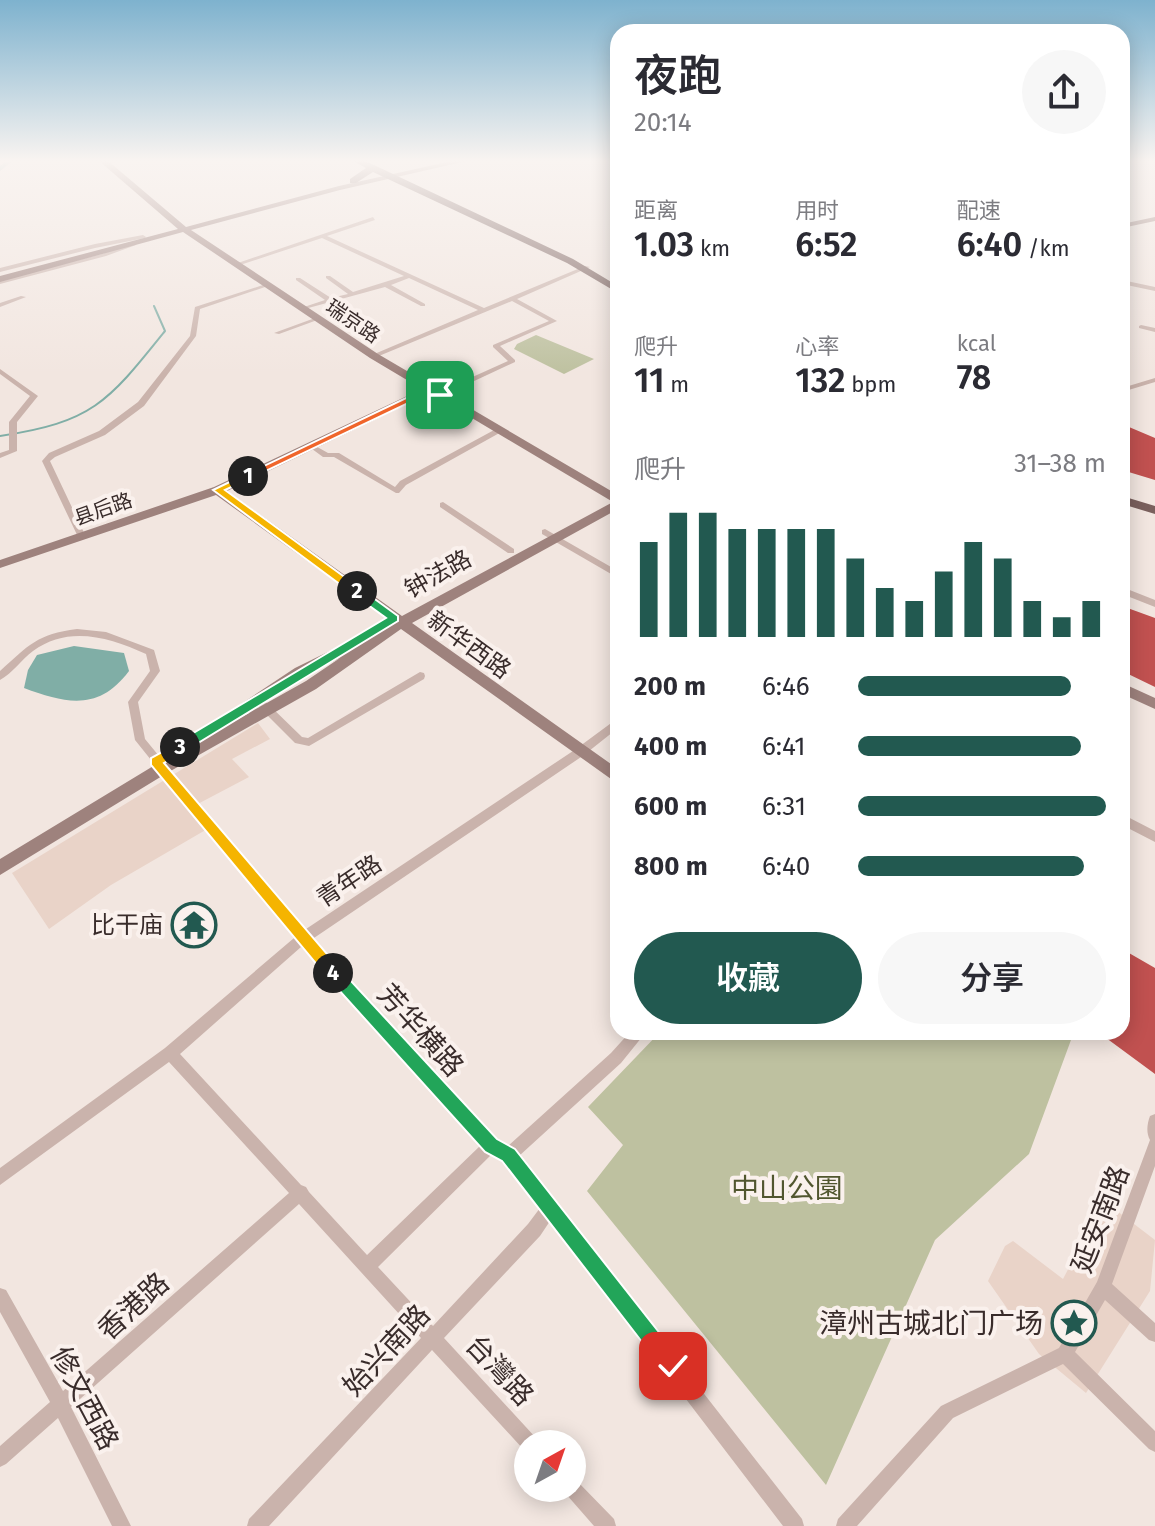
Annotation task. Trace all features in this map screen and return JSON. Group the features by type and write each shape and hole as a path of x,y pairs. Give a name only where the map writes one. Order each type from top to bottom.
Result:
{"main road":[{"path":"507,231 610,283"},
{"path":"518,231 576,259 585,269"},
{"path":"1130,496 1155,503"},
{"path":"1130,502 1155,510"}],"street":[{"path":"0,276 104,255 160,231"},
{"path":"0,276 95,246 178,231"},
{"path":"0,276 178,231"},
{"path":"191,231 238,264"},
{"path":"192,231 237,260 238,264"},
{"path":"206,231 206,240"},
{"path":"238,264 340,231"},
{"path":"324,237 485,311"},
{"name":"瑞京路","path":"238,264 374,356 610,495"},
{"path":"374,356 585,269"},
{"path":"303,309 410,276"},
{"path":"328,277 352,294"},
{"path":"298,279 329,300"},
{"path":"1130,284 1155,289"},
{"path":"82,537 46,461 52,455 102,433 141,404 193,336 197,308 268,285"},
{"path":"386,285 423,305"},
{"path":"0,305 23,297"},
{"path":"435,392 513,361 493,348 554,321 513,299"},
{"path":"277,333 317,319"},
{"path":"1141,327 1155,330"},
{"path":"0,371 34,396 13,422 13,451 0,456"},
{"path":"1130,388 1155,380"},
{"name":"县后路","path":"0,564 218,490 435,392"},
{"path":"312,446 326,455 336,455 396,491 403,483 499,431"},
{"name":"新华西路","path":"218,490 610,773"},
{"name":"钟法路","path":"397,621 610,501"},
{"path":"443,505 511,551"},
{"path":"550,534 610,570"},
{"name":"钟法路","path":"0,856 262,705 311,685 397,621 511,551 550,534"},
{"path":"1130,593 1155,604"},
{"name":"芳华横路","path":"0,676 33,647 77,630 118,636 150,652 155,671 133,702 140,740 302,939 491,1145 509,1155 795,1526"},
{"path":"262,705 299,740 309,742 420,676"},
{"path":"1130,682 1155,694"},
{"path":"1130,692 1155,704"},
{"name":"青年路","path":"0,1177 170,1053 302,939 580,752 610,728"},
{"name":"钟法路","path":"0,868 159,765"},
{"path":"1130,823 1155,837"},
{"path":"509,1155 632,1040"},
{"name":"台灣路","path":"170,1053 517,1430"},
{"path":"1155,1121 1155,1135"},
{"path":"367,1266 491,1145"},
{"name":"延安南路","path":"1065,1354 1103,1287 1155,1146"},
{"name":"香港路","path":"0,1458 301,1192"},
{"name":"始兴南路","path":"256,1526 534,1230 551,1206"},
{"path":"1103,1287 1155,1334"},
{"name":"修文西路","path":"0,1296 61,1405 122,1526"},
{"path":"845,1526 947,1412 1065,1354 1155,1443"},
{"path":"585,1502 607,1526"}],"green space":[{"path":"536,335 594,359 564,374 514,349 517,344"},
{"name":"中山公園","path":"652,1040 1071,1040 1029,1154 935,1240 826,1485 587,1191 623,1145 588,1107"}],"shaded area":[{"path":"258,723 270,739 232,759 249,777 192,807 209,828 111,885 49,929 12,873"},
{"name":"漳州古城北门广场","path":"1104,1201 1155,1240 1150,1291 1086,1393 1039,1354 988,1281 1005,1246 1013,1241 1063,1279"}],"water":[{"path":"74,646 124,653 129,671 118,684 94,698 54,698 24,688 28,670 37,655"}],"building":[{"path":"1130,427 1155,438 1155,480 1130,472"},
{"path":"1130,609 1155,618 1155,687 1130,675"},
{"path":"1130,954 1155,968 1155,1074 1109,1040 1130,1040"}],"waterway":[{"path":"0,436 57,424 96,405 112,392 165,331 154,306"}],"place":[{"name":"比干庙","path":"194,925"},
{"name":"漳州古城北门广场","path":"1074,1323"}],"route":[{"path":"440,395 430,389 218,490 394,618 338,653 300,672 156,762 302,939 491,1145 509,1155 673,1366"}]}
